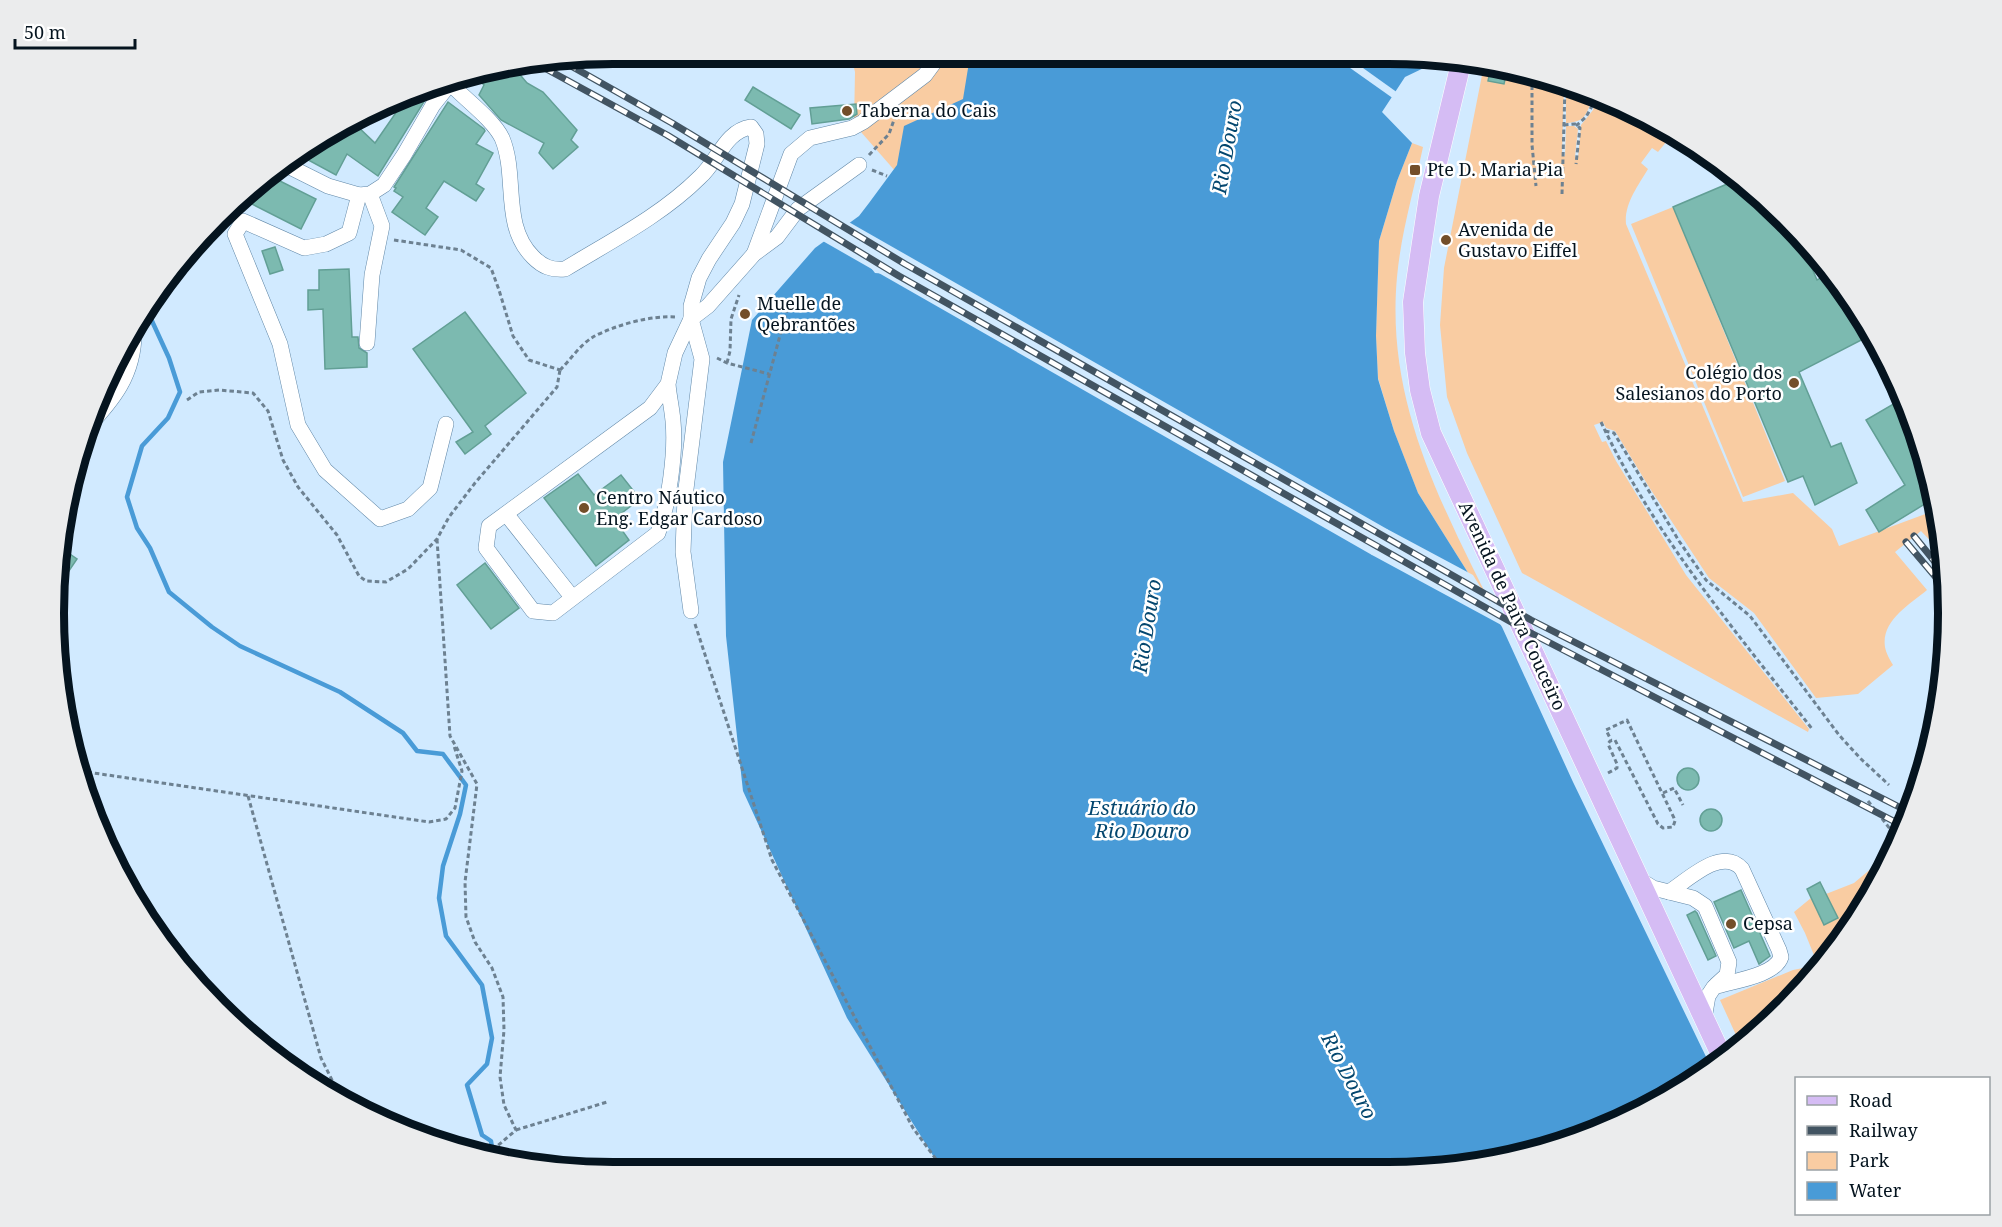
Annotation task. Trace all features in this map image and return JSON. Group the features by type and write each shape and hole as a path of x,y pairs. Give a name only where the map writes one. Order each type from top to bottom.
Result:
{"main road":[{"name":"Avenida de Paiva Couceiro","path":"1460,69 1429,196 1413,302 1415,353 1420,390 1431,434 1719,1052"}],"street":[{"path":"754,254 790,154 810,138 852,128 863,122 925,75 933,64"},
{"path":"456,88 500,135 506,149 512,210 518,232 532,256 542,265 553,270 565,269 673,201 702,176 728,140 740,129 752,127 756,134 757,144 742,204 699,278 694,292 691,319 675,352 668,384 673,423 671,468 664,516 658,533 553,613 533,611 486,548 489,526 650,408 668,384"},
{"path":"442,92 384,184 364,195 349,232 326,244 304,248 243,221 235,234 280,344 298,425 326,470 380,519 408,509 429,488 446,424"},
{"path":"691,319 708,306 754,254 777,237 798,209 859,165"},
{"path":"292,168 328,186 364,195 382,226 372,275 367,343"},
{"path":"691,319 702,359 685,497 683,552 691,611"},
{"path":"104,409 113,399 124,378 133,349"},
{"path":"507,514 572,597"},
{"path":"1669,892 1702,869 1721,861 1734,861 1742,868 1781,957 1775,968 1764,973 1714,987"},
{"path":"1640,880 1653,888 1693,898 1705,906 1729,962 1727,975 1708,996 1704,1019"}],"path":[{"path":"1532,83 1532,145 1536,186"},
{"path":"1562,194 1564,94"},
{"path":"1576,126 1586,117 1593,104"},
{"path":"859,165 890,134 897,114"},
{"path":"1564,125 1580,128 1576,164"},
{"path":"382,226 395,240 460,250 490,268 500,290 513,336 529,360 560,370"},
{"path":"740,293 731,319 727,363 769,374"},
{"path":"751,443 789,302"},
{"path":"187,400 199,392 219,390 253,393 268,411 283,460 298,487 337,535 359,576 366,581 386,582 408,570 437,539 449,517 475,483 557,387 560,370 592,337 626,324 668,317 691,319"},
{"path":"1601,422 1637,489 1676,550 1813,730"},
{"path":"1605,431 1614,433 1679,541 1706,580 1750,616 1839,735 1889,785"},
{"path":"88,772 429,822 446,819 454,808 462,771 451,737 437,539"},
{"path":"691,611 772,860 913,1128 938,1162"},
{"path":"1627,720 1676,821 1673,826 1667,829 1661,827 1617,741 1611,741 1606,730 1627,720"},
{"path":"451,737 477,784 465,882 466,916 475,942 492,968 503,997 504,1030 500,1077 504,1105 516,1130"},
{"path":"1593,781 1617,768 1608,744 1611,741"},
{"path":"1664,794 1674,788 1683,806"},
{"path":"248,796 321,1058 335,1086"},
{"path":"1868,801 1892,832"},
{"path":"494,1149 516,1130 607,1102"}],"green space":[{"path":"853,64 969,64 971,77 982,107 896,172 854,124"},
{"path":"1482,73 1531,83 1564,94 1562,156 1565,156 1566,126 1574,126 1578,129 1575,157 1578,157 1581,125 1593,110 1594,104 1667,141 1658,152 1652,148 1641,163 1648,169 1629,202 1626,224 1743,502 1793,493 1832,529 1839,546 1928,513 1933,544 1921,531 1895,552 1927,590 1898,614 1887,629 1885,647 1893,665 1858,694 1816,698 1754,613 1709,578 1615,431 1606,428 1603,422 1594,425 1602,442 1606,441 1686,575 1809,729 1808,732 1522,573 1467,453 1447,397 1440,325 1444,268"},
{"path":"1566,94 1591,103 1583,117 1566,123"},
{"path":"1412,143 1423,147 1397,277 1396,325 1401,371 1410,416 1424,459 1441,501 1502,627 1418,493 1394,431 1378,378 1376,336 1379,241 1397,181"},
{"path":"1673,207 1785,481 1743,497 1631,224"},
{"path":"1877,864 1845,919 1815,958 1794,912 1811,898 1824,925 1837,918 1826,894 1854,883"},
{"path":"1808,967 1777,1002 1737,1037 1720,1000 1793,970"}],"water":[{"name":"Estuário do Rio Douro","path":"969,64 1388,64 1427,66 1405,77 1382,112 1412,143 1397,181 1379,241 1376,336 1378,379 1394,431 1418,493 1502,627 1573,782 1708,1060 1663,1089 1599,1121 1531,1144 1460,1158 1388,1162 937,1162 847,1018 743,791 726,636 723,462 752,320 815,248 859,216 897,165 904,126 963,99","holes":["879,245 890,247 897,256 896,267 887,274 875,273 868,264 870,252","1375,528 1387,529 1394,538 1392,549 1383,556 1372,555 1365,546 1366,535"]}],"pier":[{"path":"1344,64 1357,64 1398,93 1394,99"},
{"path":"847,221 1387,529 1473,575 1505,627 1372,555 821,240","holes":["880,248 888,249 894,256 893,265 886,271 877,270 871,263 873,254","1376,531 1385,532 1391,539 1389,548 1382,553 1374,552 1368,545 1369,536"]}],"building":[{"path":"518,73 527,83 543,92 577,130 571,140 578,147 553,169 539,153 544,143 501,120 479,95 484,85 480,81"},
{"path":"1490,74 1506,77 1504,84 1488,81"},
{"path":"753,87 800,115 791,129 745,100"},
{"path":"427,98 378,176 347,154 336,175 306,159 359,128 375,143 399,108"},
{"path":"448,102 484,129 485,131 476,144 493,153 476,184 484,189 476,201 444,181 426,208 438,217 425,235 392,212 403,197 394,191 396,188 394,187"},
{"path":"856,104 857,114 849,119 812,124 810,108"},
{"path":"277,180 316,199 301,229 250,203"},
{"path":"1729,183 1777,225 1809,262 1817,280 1822,277 1845,308 1864,339 1799,372 1831,447 1841,443 1857,483 1815,505 1803,476 1788,482 1673,207"},
{"path":"275,247 283,270 270,274 262,251"},
{"path":"349,269 352,337 358,337 359,348 367,353 367,367 325,369 323,309 308,310 308,290 319,290 319,270"},
{"path":"465,312 526,393 485,426 491,434 465,454 456,442 473,432 413,349"},
{"path":"1896,403 1919,471 1926,503 1879,532 1866,510 1905,485 1866,420"},
{"path":"578,474 594,495 621,475 640,499 614,519 629,540 596,566 544,498"},
{"path":"68,553 77,559 66,575"},
{"path":"485,563 519,608 491,629 457,585"},
{"path":"1688,768 1696,771 1699,779 1696,787 1688,790 1680,787 1677,779 1680,771"},
{"path":"1711,809 1719,812 1722,820 1719,828 1711,831 1703,828 1700,820 1703,812"},
{"path":"1820,882 1838,918 1824,925 1807,889"},
{"path":"1741,890 1770,956 1759,964 1749,941 1734,948 1714,902"},
{"path":"1695,911 1716,956 1708,960 1687,915"}],"waterway":[{"path":"151,318 169,358 180,392 168,418 142,446 127,497 137,528 150,548 169,592 212,627 240,646 340,692 403,733 417,751 443,754 466,785 460,814 443,866 439,898 446,936 482,985 492,1038 487,1064 467,1085 482,1135 491,1141 492,1149"}],"railway":[{"path":"572,67 672,123 905,264 1531,620 1902,808"},
{"path":"546,69 667,135 899,276 1527,631 1896,823"},
{"path":"1914,536 1935,561"},
{"path":"1906,542 1936,577"}],"place":[{"name":"Taberna do Cais","path":"847,111"},
{"name":"Pte D. Maria Pia","path":"1415,170"},
{"name":"Avenida de Gustavo Eiffel","path":"1446,240"},
{"name":"Muelle de Qebrantões","path":"745,314"},
{"name":"Colégio dos Salesianos do Porto","path":"1794,383"},
{"name":"Centro Náutico Eng. Edgar Cardoso","path":"584,508"},
{"name":"Cepsa","path":"1731,924"}],"water label":[{"name":"Rio Douro","path":"1227,147"},
{"name":"Rio Douro","path":"1147,626"},
{"name":"Rio Douro","path":"1349,1076"}]}
